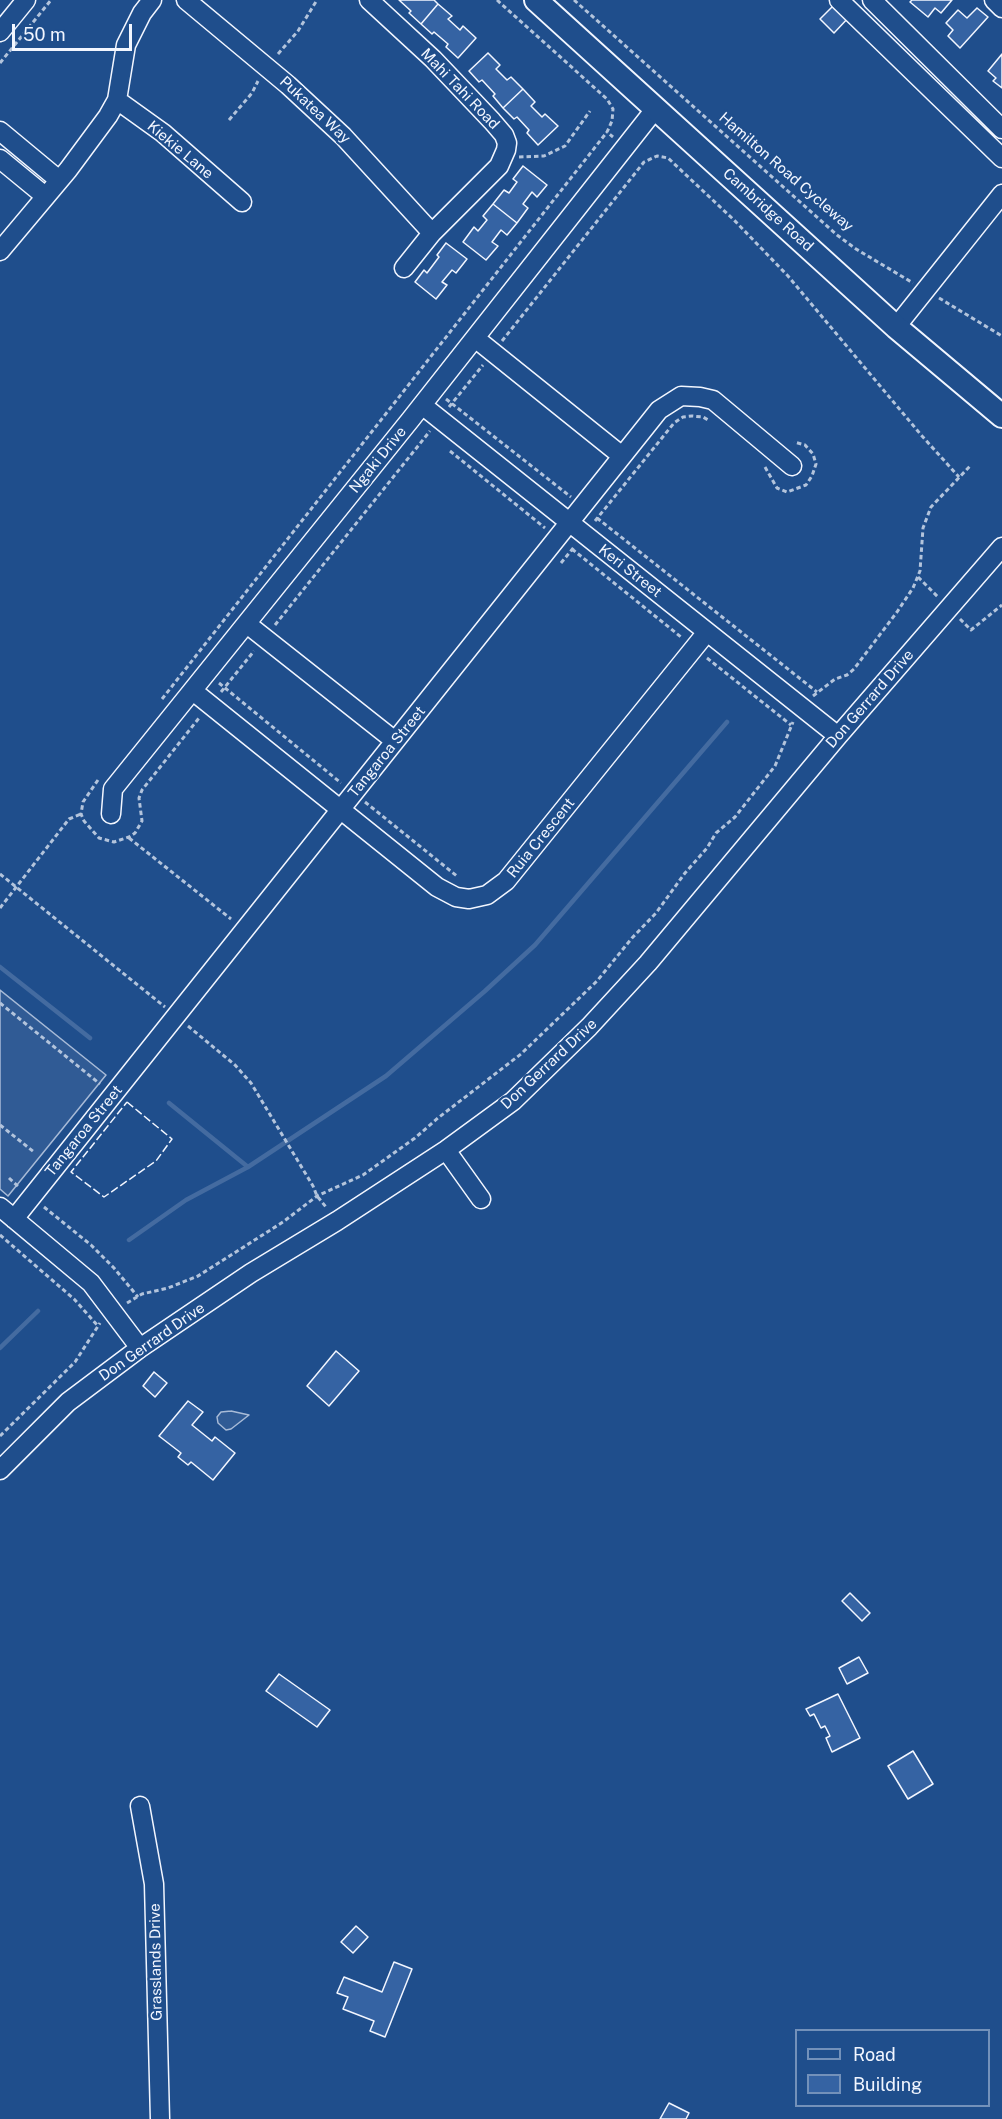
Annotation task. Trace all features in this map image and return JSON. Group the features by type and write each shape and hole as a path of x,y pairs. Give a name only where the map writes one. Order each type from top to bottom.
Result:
{"main road":[{"name":"Cambridge Road","path":"536,0 896,327 1002,416"}],"street":[{"path":"0,32 26,0"},
{"path":"0,251 108,116 117,100 126,45 141,13 152,0"},
{"name":"Pukatea Way","path":"186,0 288,84 344,135 432,233"},
{"name":"Mahi Tahi Road","path":"369,0 433,59 492,121 507,142 504,155"},
{"path":"839,0 1002,158"},
{"path":"872,0 1002,129"},
{"path":"994,0 1002,8"},
{"name":"Kiekie Lane","path":"117,100 162,133 242,202"},
{"name":"Ngaki Drive","path":"111,814 113,789 422,405 656,108"},
{"path":"0,131 59,180"},
{"path":"404,268 432,233 499,166 504,155"},
{"path":"0,159 45,196"},
{"path":"896,327 1002,194"},
{"path":"475,338 622,456"},
{"name":"Tangaroa Street","path":"7,1213 32,1197 176,1016 360,798 395,741 659,410 681,396 713,400 792,466"},
{"name":"Keri Street","path":"422,405 838,736"},
{"name":"Don Gerrard Drive","path":"0,1470 68,1402 140,1348 251,1273 337,1221 446,1150 513,1101 589,1028 648,963 838,736 1002,547"},
{"name":"Don Gerrard Drive","path":"955,603 1002,565"},
{"path":"247,624 395,741"},
{"name":"Ruia Crescent","path":"481,896 500,887 506,881 707,632"},
{"path":"192,691 437,887 456,897 470,899 481,896"},
{"path":"446,1150 482,1199"},
{"path":"7,1213 92,1283 140,1348"},
{"name":"Grasslands Drive","path":"140,1806 154,1884 160,2119"}],"path":[{"path":"0,63 51,0"},
{"path":"497,0 607,99 613,109 612,121 607,132 644,162 657,156 668,158 735,220 788,276 959,477"},
{"name":"Hamilton Road Cycleway","path":"574,0 837,235 856,249 1002,336"},
{"path":"504,155 544,156 565,146 590,111"},
{"path":"434,389 817,692"},
{"path":"557,567 674,423 683,417 703,417 718,428"},
{"path":"764,464 777,488 787,492 806,485 813,476 816,464 813,454 805,446 794,442"},
{"path":"446,448 791,725"},
{"path":"0,1436 75,1362 98,1326 113,1312 138,1296 168,1288 198,1276 283,1222 317,1196 363,1175 415,1138 522,1054 584,994 656,913 716,833 735,817 775,766 791,725 802,708 817,692 854,669 913,588 920,571 926,518 938,498 971,465"},
{"path":"971,630 1002,605"},
{"path":"192,661 481,896"},
{"path":"347,814 360,798"},
{"path":"0,908 69,819 81,813"},
{"path":"129,837 231,919"},
{"path":"0,874 235,1065 255,1091 317,1196 337,1221"},
{"path":"0,1003 113,1095"},
{"path":"0,1125 34,1152"},
{"path":"9,1178 91,1245 138,1296"},
{"path":"0,1235 74,1299 98,1326"}],"shaded area":[{"path":"0,990 106,1075 8,1196 0,1189"},
{"path":"231,1411 249,1415 231,1429 226,1430 218,1423 217,1417 221,1412"}],"building":[{"path":"399,0 434,0 438,4 421,24"},
{"path":"912,0 952,0 941,13 935,8 928,17 910,2"},
{"path":"836,3 850,16 834,33 820,19"},
{"path":"438,4 452,16 448,19 460,30 463,26 476,38 458,58 446,47 448,44 421,24"},
{"path":"977,8 988,17 960,48 948,36 953,30 946,23 958,10 967,18"},
{"path":"488,53 500,65 496,69 507,80 511,77 523,89 503,108 493,96 495,94 482,80 479,82 469,71"},
{"path":"1002,54 1002,88 993,81 996,78 988,71"},
{"path":"523,89 535,102 531,106 542,117 545,114 558,126 538,145 527,133 529,130 517,117 514,119 503,108"},
{"path":"523,166 547,185 537,197 532,192 523,204 528,208 517,223 493,204 504,190 509,193 517,182 513,179"},
{"path":"493,204 517,223 507,235 501,230 492,242 498,246 486,260 463,242 474,227 478,231 487,220 483,216"},
{"path":"446,243 467,259 456,273 452,270 442,282 447,285 436,299 415,282 424,270 427,273"},
{"path":"336,1351 359,1371 329,1406 307,1386"},
{"path":"154,1372 167,1383 155,1397 143,1386"},
{"path":"188,1401 203,1412 192,1425 212,1441 215,1437 235,1453 213,1480 191,1462 188,1465 178,1457 181,1453 159,1436"},
{"path":"850,1593 870,1613 862,1621 842,1601"},
{"path":"859,1657 868,1673 847,1684 839,1668"},
{"path":"279,1674 330,1710 317,1727 266,1691"},
{"path":"838,1694 860,1738 832,1752 826,1738 830,1736 825,1726 821,1728 814,1714 810,1716 806,1709"},
{"path":"913,1751 933,1784 908,1799 888,1766"},
{"path":"356,1926 368,1937 353,1953 341,1942"},
{"path":"394,1962 412,1969 385,2037 370,2031 374,2021 343,2009 348,1997 337,1993 344,1977 382,1992"},
{"path":"669,2103 689,2113 686,2119 660,2119"}],"waterway":[{"path":"129,1240 186,1200 248,1167 386,1076 485,991 535,945 727,722"},
{"path":"0,967 90,1038"},
{"path":"169,1103 248,1167"},
{"path":"0,1348 38,1311"}],"fence":[{"path":"127,1102 172,1139 156,1161 104,1197 71,1172 127,1102"}]}
